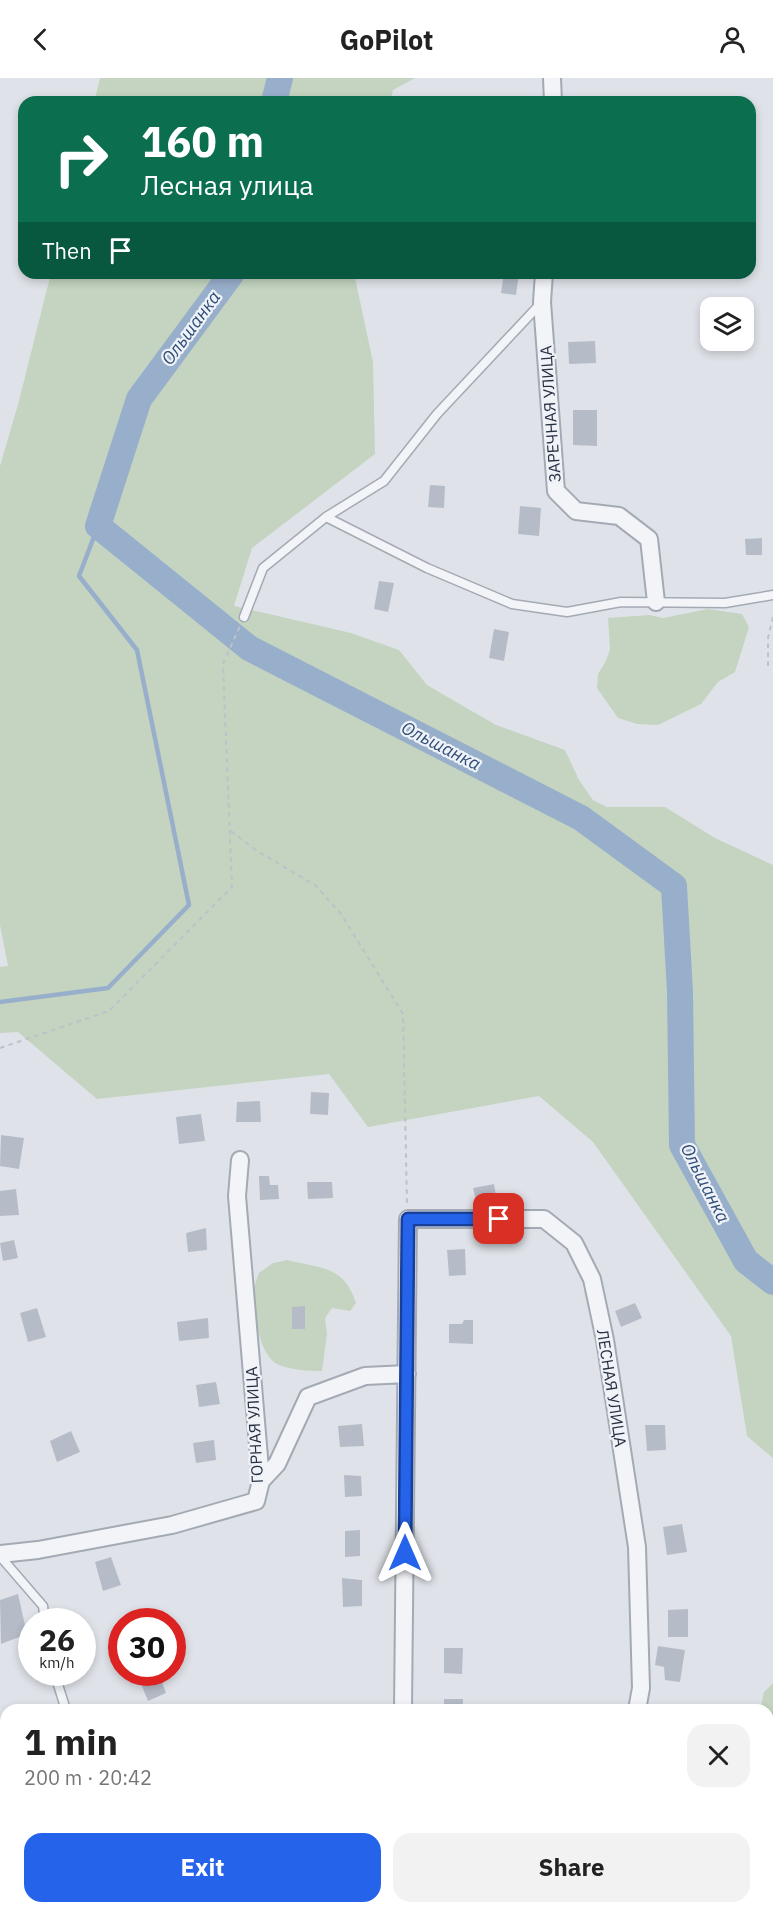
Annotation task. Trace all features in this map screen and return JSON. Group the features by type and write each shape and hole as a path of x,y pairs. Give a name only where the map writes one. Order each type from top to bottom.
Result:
{"street":[{"path":"552,78 553,96"},
{"name":"ЗАРЕЧНАЯ УЛИЦА","path":"544,279 542,302 556,491 576,511 619,516 649,539 656,602"},
{"name":"ГОРНАЯ УЛИЦА","path":"0,1555 172,1525 256,1501 261,1481 237,1196 240,1160"},
{"path":"403,1704 408,1219"},
{"name":"ЛЕСНАЯ УЛИЦА","path":"408,1219 544,1219 574,1243 592,1279 605,1340 638,1547 641,1688 637,1704"},
{"path":"261,1481 277,1464 308,1397 365,1376 407,1374"}],"lane":[{"path":"244,617 264,568 326,517 384,481 437,414 542,302"},
{"path":"326,517 427,568 512,604 567,612 621,602 725,603 773,595"},
{"name":"ГОРНАЯ УЛИЦА","path":"0,1555 43,1608"},
{"path":"58,1686 64,1704"}],"path":[{"path":"0,1048 109,1011 232,887 223,664 244,617"},
{"path":"768,666 768,638 773,617"},
{"path":"230,830 257,851 315,885 340,914 404,1014 408,1219"}],"green space":[{"path":"100,78 415,78 393,90 392,96 96,96"},
{"path":"50,279 355,279 373,362 375,454 252,548 234,606 351,633 399,650 427,685 496,725 565,750 579,780 593,800 607,807 665,807 715,838 773,865 773,1458 747,1436 731,1336 593,1142 539,1096 368,1127 329,1074 97,1099 18,1032 0,1033 0,967 8,966 0,925 0,466"},
{"path":"708,609 742,614 749,627 735,672 718,682 701,704 658,725 637,724 618,718 597,688 598,674 610,649 608,618 649,615 663,618"},
{"path":"287,1260 321,1268 338,1275 351,1291 356,1303 350,1311 332,1308 325,1318 327,1334 322,1371 300,1370 279,1365 266,1353 262,1343 255,1310 255,1284 259,1273 273,1263"},
{"path":"773,1683 773,1704 761,1704 764,1692"}],"building":[{"path":"503,279 518,279 516,295 501,293"},
{"path":"595,341 596,363 569,364 568,342"},
{"path":"573,410 597,410 597,446 573,445"},
{"path":"430,485 445,486 444,508 428,507"},
{"path":"520,506 541,508 539,536 518,534"},
{"path":"762,538 762,555 746,555 745,539"},
{"path":"379,581 394,583 388,612 374,609"},
{"path":"494,629 509,632 504,661 489,658"},
{"path":"311,1092 329,1093 328,1115 310,1114"},
{"path":"260,1101 261,1122 236,1122 237,1102"},
{"path":"201,1114 205,1141 179,1144 176,1117"},
{"path":"1,1135 24,1138 19,1169 0,1166"},
{"path":"259,1176 269,1176 270,1185 278,1185 279,1199 260,1200"},
{"path":"307,1182 332,1182 333,1198 308,1199"},
{"path":"494,1184 497,1201 477,1204 473,1188"},
{"path":"16,1189 19,1215 0,1216 0,1191"},
{"path":"206,1228 207,1250 188,1252 186,1233"},
{"path":"14,1240 18,1258 3,1261 0,1243"},
{"path":"465,1249 466,1275 449,1276 447,1250"},
{"path":"635,1303 642,1318 621,1327 615,1311"},
{"path":"305,1306 305,1329 292,1329 292,1307"},
{"path":"37,1308 46,1337 28,1342 20,1313"},
{"path":"208,1318 209,1338 179,1341 177,1322"},
{"path":"464,1320 473,1320 473,1344 449,1343 449,1324 462,1324"},
{"path":"216,1382 220,1404 199,1407 196,1385"},
{"path":"362,1424 364,1446 340,1447 338,1426"},
{"path":"645,1425 665,1425 666,1450 647,1451"},
{"path":"71,1431 80,1452 57,1462 50,1441"},
{"path":"214,1440 216,1460 196,1463 193,1443"},
{"path":"344,1475 361,1476 362,1496 345,1497"},
{"path":"682,1524 687,1552 667,1555 663,1527"},
{"path":"360,1530 360,1556 345,1557 345,1531"},
{"path":"111,1557 121,1585 103,1591 95,1562"},
{"path":"342,1578 362,1580 362,1606 343,1607"},
{"path":"18,1594 21,1608 18,1608 18,1637 1,1644 0,1600"},
{"path":"688,1609 688,1637 668,1637 668,1610"},
{"path":"658,1646 685,1650 680,1682 665,1680 664,1667 655,1665"},
{"path":"444,1648 463,1648 462,1674 444,1673"},
{"path":"142,1686 163,1686 166,1693 148,1701"},
{"path":"444,1699 463,1699 463,1704 444,1704"}],"waterway":[{"name":"Ольшанка","path":"276,96 280,78"},
{"name":"Ольшанка","path":"228,279 139,399 98,526 249,648 581,818 674,886 680,992 682,1145 746,1261 773,1282"},
{"path":"0,1002 108,988 189,905 137,650 79,576 98,526"}],"route":[{"path":"405,1553 408,1219 499,1219"}]}
